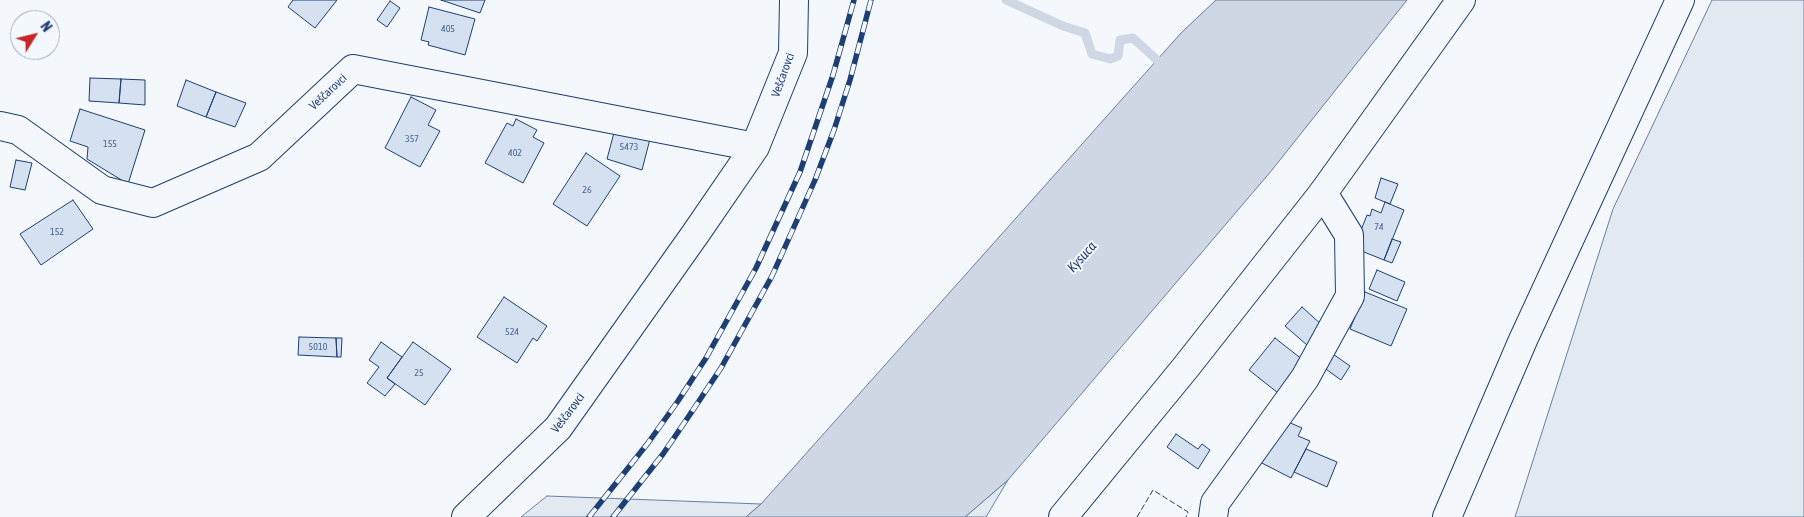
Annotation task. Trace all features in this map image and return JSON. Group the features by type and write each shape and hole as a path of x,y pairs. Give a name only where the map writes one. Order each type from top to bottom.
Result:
{"street":[{"name":"Veščarovci","path":"466,517 558,428 755,147 793,53 794,0"},
{"path":"1063,517 1186,367 1323,193 1462,0"},
{"path":"1447,517 1523,340 1680,0"},
{"name":"Veščarovci","path":"0,126 18,130 102,190 153,203 259,157 353,69 755,147"},
{"path":"1213,517 1215,504 1305,378 1350,296 1349,235 1323,193"}],"shaded area":[{"path":"1712,0 1804,0 1804,517 1515,517 1613,209"},
{"path":"1008,480 986,517 965,517"},
{"path":"547,496 761,504 746,517 521,517"}],"water":[{"name":"Kysuca","path":"1216,0 1407,0 1272,170 1008,480 965,517 746,517 761,504 1181,33"}],"building":[{"path":"293,0 337,0 315,28 288,7"},
{"path":"441,0 485,0 480,13"},
{"path":"390,1 400,8 387,27 377,20"},
{"path":"429,7 475,19 465,55 428,45 429,42 421,40"},
{"path":"90,78 121,79 119,103 89,101"},
{"path":"121,79 145,80 145,105 119,103"},
{"path":"186,80 216,92 206,117 177,106"},
{"path":"216,92 246,103 235,127 206,117"},
{"path":"411,97 436,110 428,125 440,131 420,167 385,148"},
{"path":"80,109 145,130 128,184 87,159 88,147 70,141"},
{"path":"516,119 537,130 533,137 544,143 523,183 485,163 507,123 513,126"},
{"path":"616,125 651,135 642,170 607,159"},
{"path":"586,153 620,176 587,226 553,204"},
{"path":"16,160 32,163 25,190 10,187"},
{"path":"1381,178 1398,184 1390,204 1375,198"},
{"path":"73,200 93,229 41,265 20,234"},
{"path":"1385,202 1404,210 1384,260 1354,248 1367,215 1370,216 1372,209 1381,213"},
{"path":"1392,239 1401,242 1392,263 1384,260"},
{"path":"1377,270 1405,282 1397,301 1369,289"},
{"path":"1365,292 1407,309 1391,346 1350,329"},
{"path":"504,297 547,326 537,341 533,338 517,363 477,337"},
{"path":"1302,307 1323,326 1307,345 1285,326"},
{"path":"299,337 336,338 337,357 298,355"},
{"path":"336,338 342,338 341,357 337,357"},
{"path":"1275,338 1303,360 1278,393 1249,370"},
{"path":"381,342 402,357 387,378 395,384 385,396 367,383 379,367 369,360"},
{"path":"413,342 451,369 425,405 387,378"},
{"path":"1333,354 1350,366 1341,380 1323,367"},
{"path":"1279,418 1302,428 1298,436 1310,441 1291,478 1256,460"},
{"path":"1176,434 1198,449 1202,444 1210,450 1198,469 1167,447"},
{"path":"1306,449 1337,462 1327,487 1294,472"}],"waterway":[{"path":"1006,0 1063,26 1085,33 1092,54 1110,59 1118,56 1120,40 1133,38 1163,68"}],"railway":[{"path":"589,517 648,443 678,401 706,358 756,268 800,172 833,75 854,0"},
{"path":"613,517 663,454 721,368 772,276 815,180 834,130 850,80 871,0"}],"fence":[{"path":"1137,517 1153,490 1188,512 1186,517"}]}
